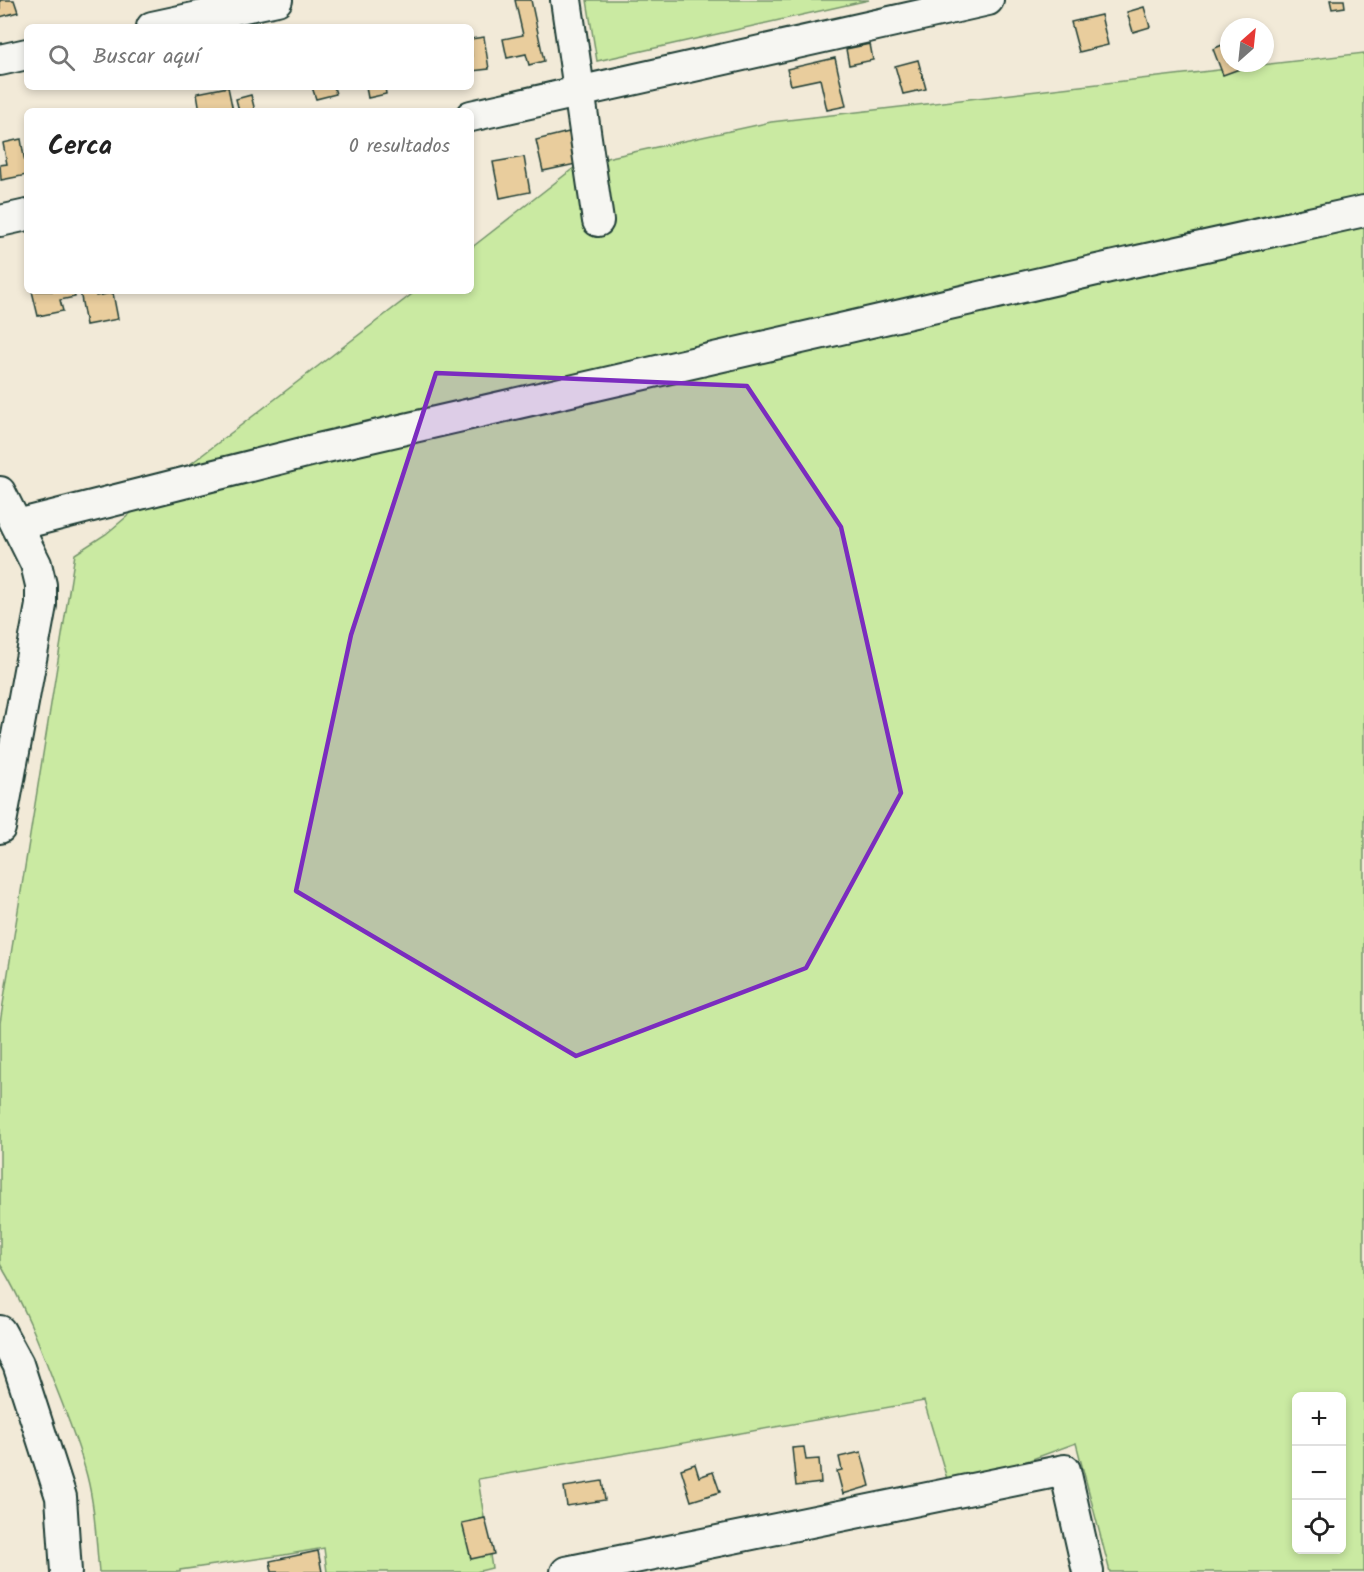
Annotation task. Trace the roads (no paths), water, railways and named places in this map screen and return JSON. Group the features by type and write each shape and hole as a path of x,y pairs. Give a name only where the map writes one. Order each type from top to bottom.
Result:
{"street":[{"path":"166,24 277,0"},
{"path":"566,0 598,221"},
{"path":"474,115 988,0"},
{"path":"0,60 24,55"},
{"path":"17,525 318,448 1364,211"},
{"path":"0,221 24,216"},
{"path":"0,492 36,564 41,585 41,605 0,828"},
{"path":"0,1330 18,1364 61,1497 66,1572"},
{"path":"566,1572 1065,1470 1088,1572"}]}
